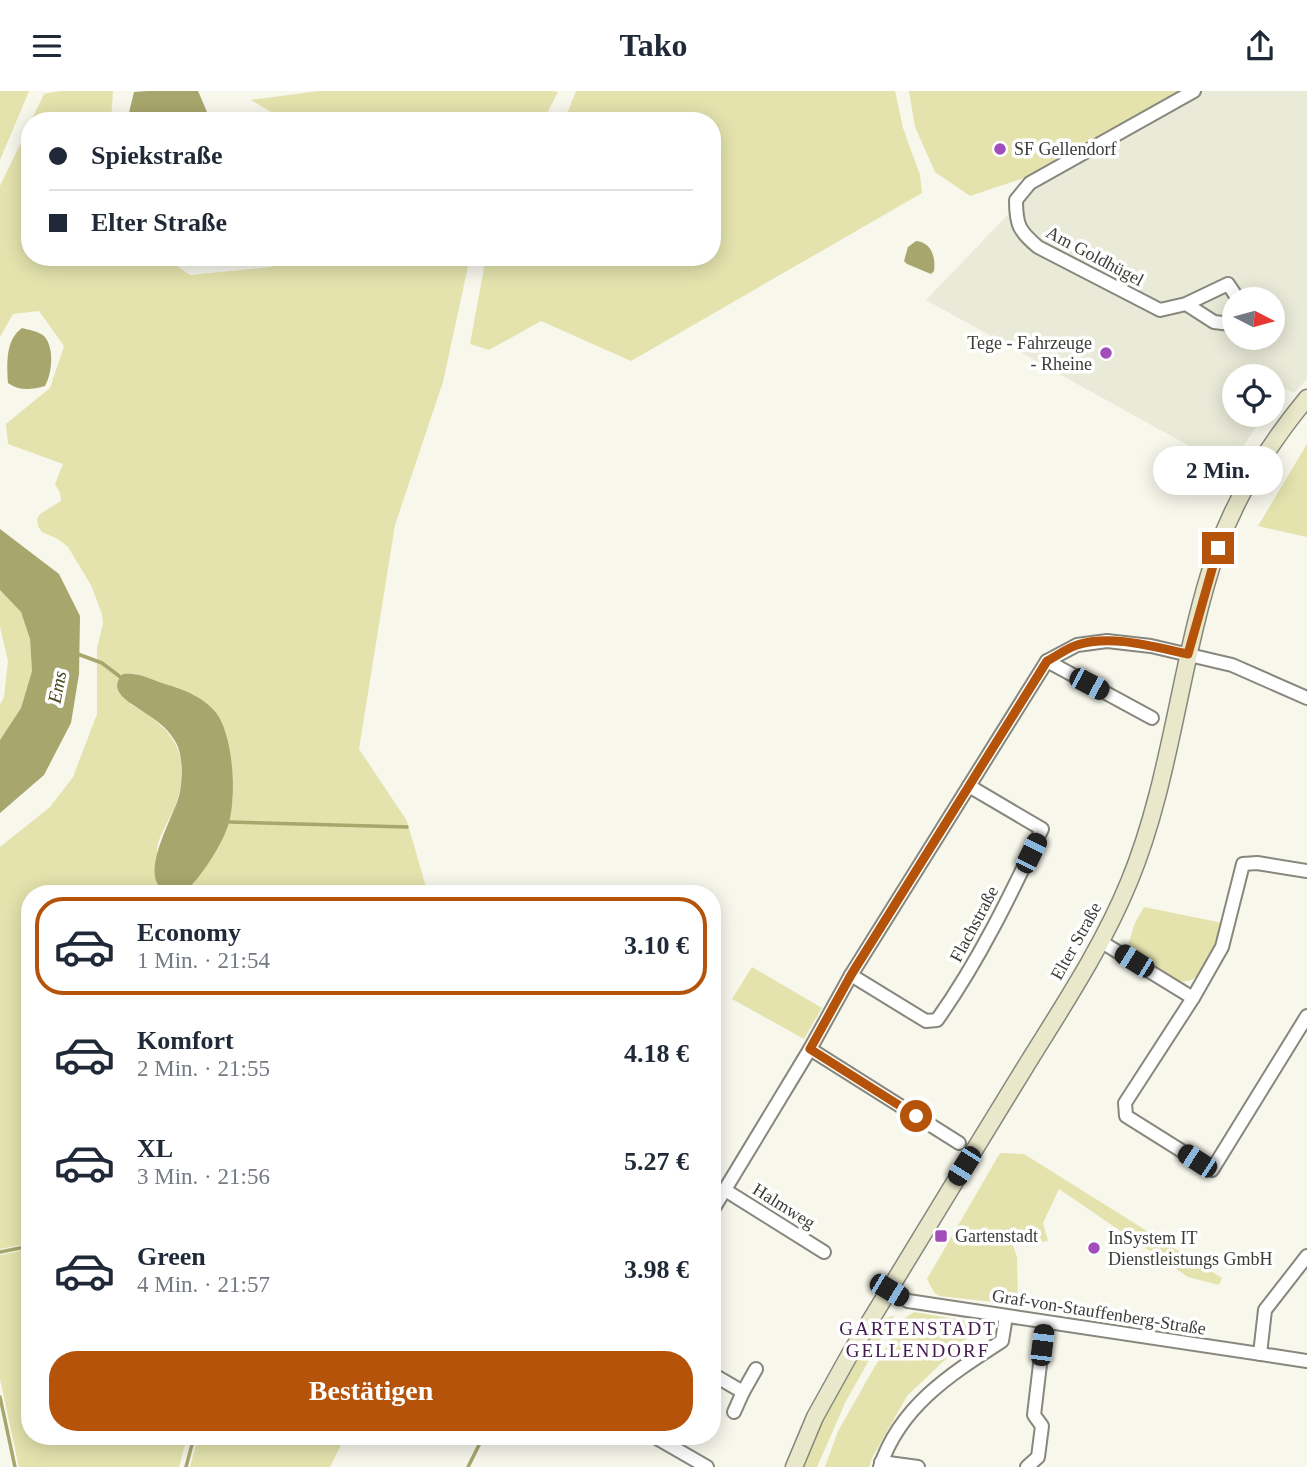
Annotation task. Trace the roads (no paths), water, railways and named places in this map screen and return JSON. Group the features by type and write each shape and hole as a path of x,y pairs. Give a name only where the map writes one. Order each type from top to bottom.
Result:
{"main road":[{"name":"Elter Straße","path":"793,1467 815,1417 889,1290 1089,963 1129,883 1147,832 1188,654 1218,548 1240,498 1268,452 1307,398"}],"street":[{"name":"Am Goldhügel","path":"1194,91 1030,183 1016,200 1016,219 1023,234 1038,247 1160,310 1185,304 1228,284 1230,287"},
{"path":"1185,304 1214,322 1222,323"},
{"path":"721,1196 810,1049 851,975 1047,661 1077,645 1107,641 1151,646 1232,666 1307,698"},
{"path":"1047,661 1152,718"},
{"name":"Flachstraße","path":"851,975 926,1021 937,1020 960,988 1008,900 1042,829 969,786"},
{"path":"1307,871 1257,863 1242,864 1222,947 1193,998 1125,1104 1126,1116 1212,1170 1307,1016"},
{"path":"1100,941 1193,998"},
{"path":"810,1049 959,1143"},
{"name":"Halmweg","path":"725,1190 824,1251"},
{"path":"1260,1354 1265,1310 1307,1256"},
{"name":"Graf-von-Stauffenberg-Straße","path":"889,1290 908,1301 1307,1361"},
{"path":"918,1467 881,1465 904,1420 926,1395 945,1378 1002,1341 1006,1316"},
{"path":"1027,1467 1038,1457 1042,1426 1034,1415 1045,1322"},
{"path":"734,1412 756,1369"},
{"path":"721,1379 743,1392"},
{"path":"669,1445 707,1467"}],"water":[{"path":"198,91 207,112 129,112 134,92"},
{"path":"916,241 925,244 931,251 934,271 931,274 904,261 908,247"},
{"path":"22,328 44,336 50,347 51,361 45,386 25,389 8,383 10,346 16,333"},
{"name":"Ems","path":"0,529 59,574 80,616 79,674 71,723 44,775 0,813 0,740 21,708 32,671 30,639 21,612 0,590"},
{"path":"123,674 134,674 180,689 202,700 214,710 224,727 233,781 228,827 218,848 192,885 160,885 155,869 162,838 180,793 180,753 164,727 123,697 117,686"}],"waterway":[{"path":"75,653 102,663 123,679"},
{"path":"230,822 407,827"},
{"path":"0,1252 21,1248"},
{"path":"0,1397 15,1467"},
{"path":"186,1467 192,1445"},
{"path":"468,1467 479,1445"}],"place":[{"name":"SF Gellendorf","path":"1000,149"},
{"name":"Tege - Fahrzeuge - Rheine","path":"1106,353"},
{"name":"Gartenstadt","path":"941,1236"},
{"name":"InSystem IT Dienstleistungs GmbH","path":"1094,1248"}],"district":[{"name":"GARTENSTADT GELLENDORF","path":"918,1339"}]}
